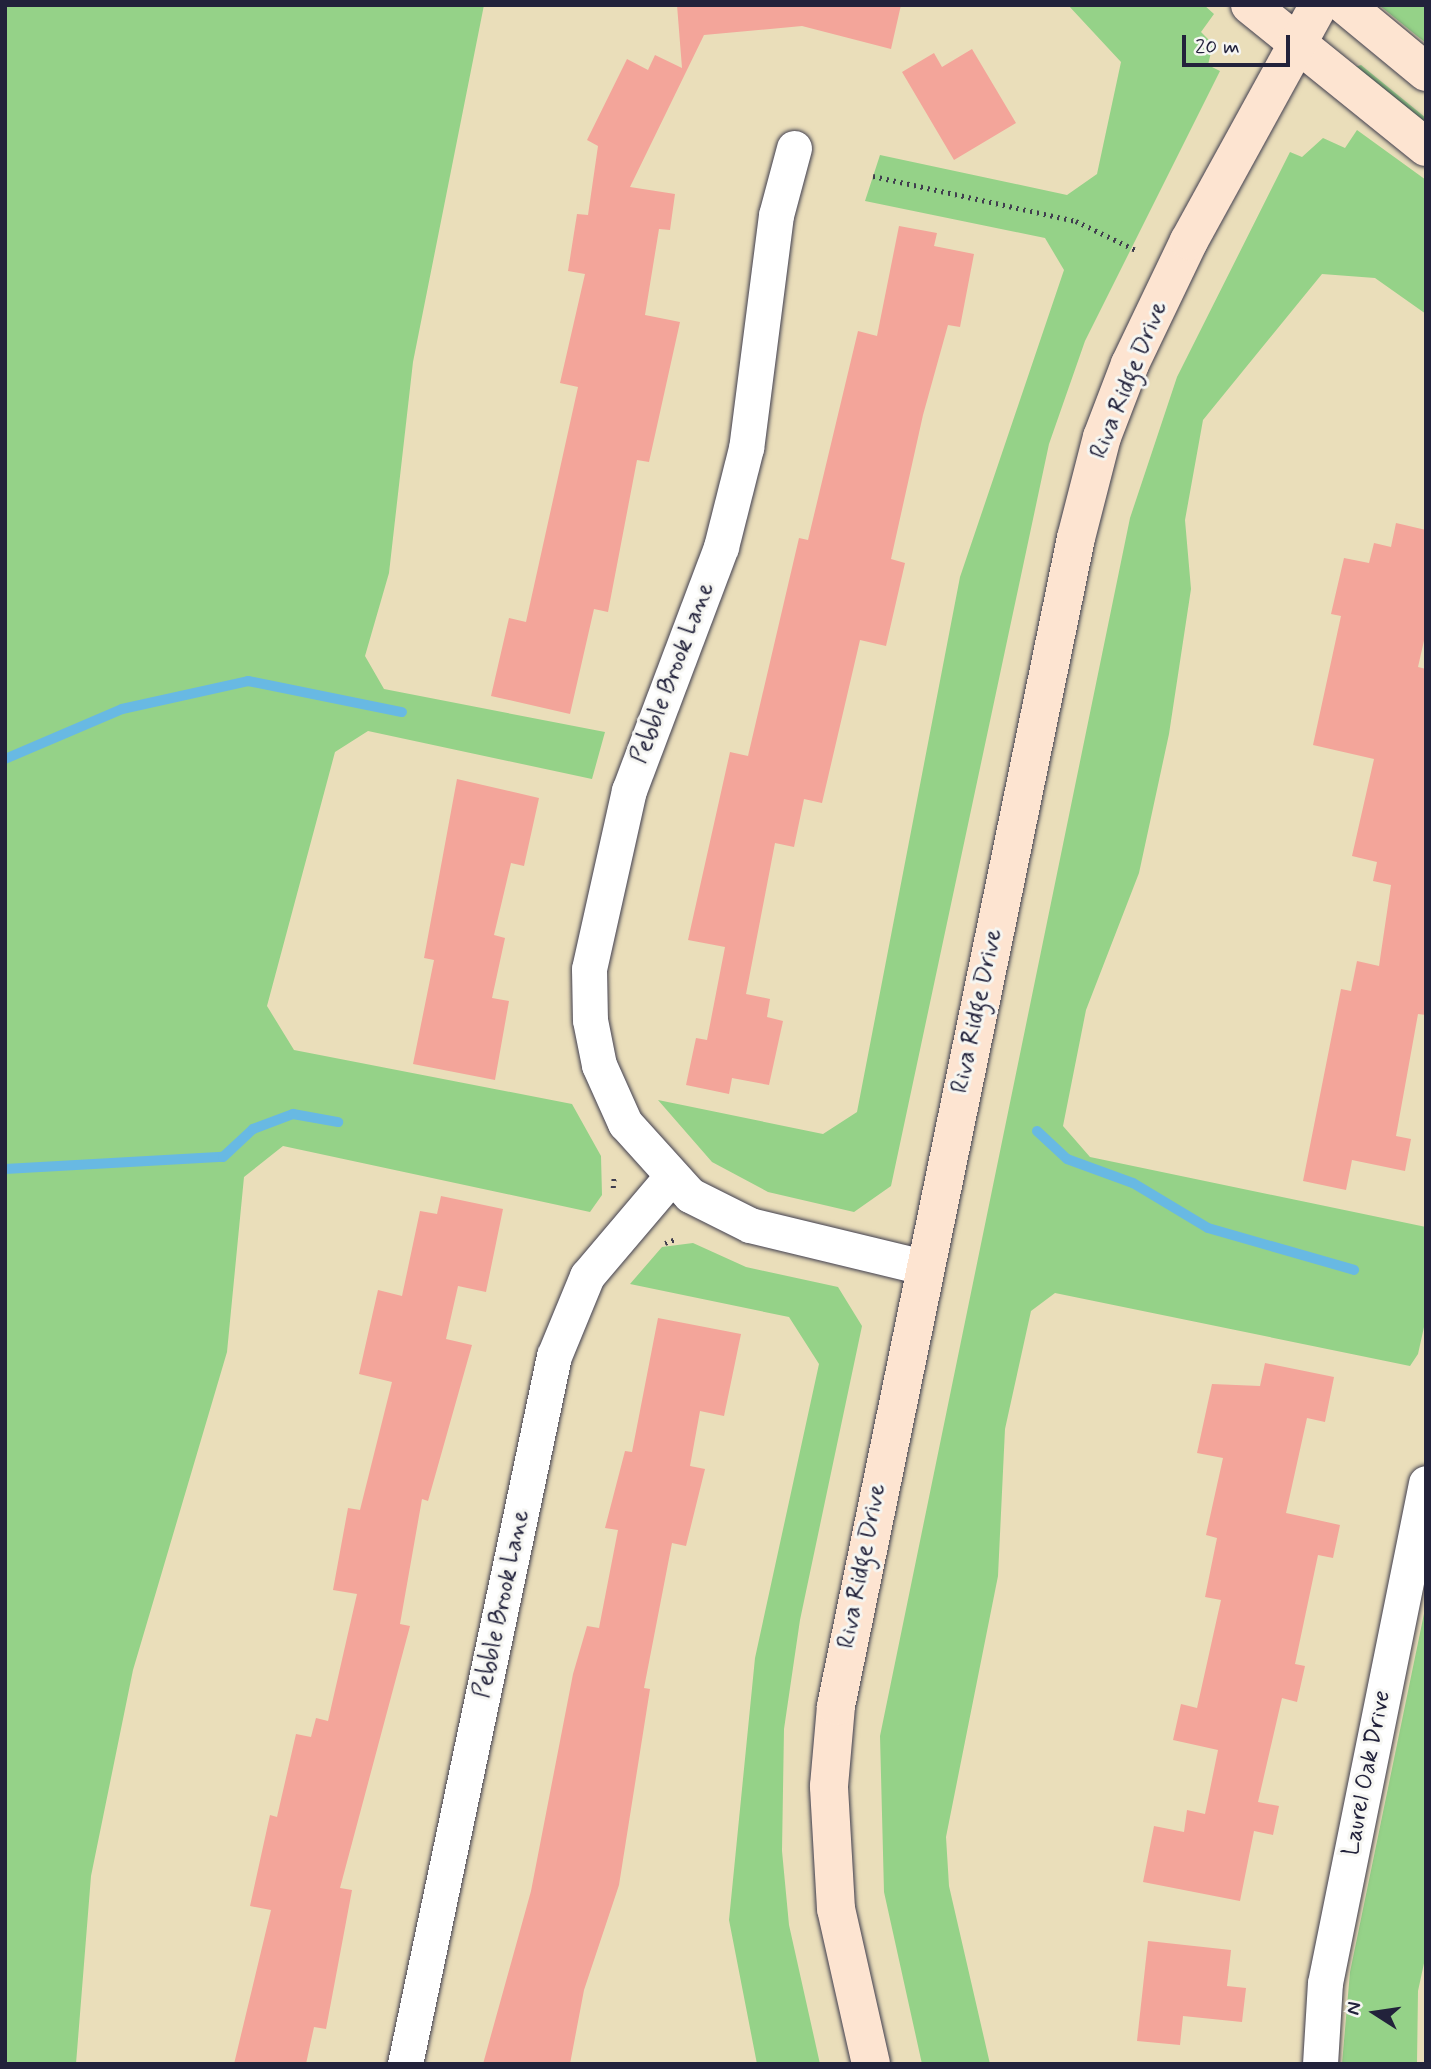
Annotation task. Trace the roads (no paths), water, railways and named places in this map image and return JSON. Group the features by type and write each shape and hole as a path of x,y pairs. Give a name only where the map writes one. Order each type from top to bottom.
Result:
{"street":[{"path":"1250,5 1426,147"},
{"name":"Riva Ridge Drive","path":"870,2064 836,1909 830,1759 847,1639 923,1267 1098,450 1165,290 1295,43 1319,5"},
{"path":"1345,5 1426,72"},
{"name":"Pebble Brook Lane","path":"794,148 776,215 754,409 729,519 638,757 589,969 590,1020 605,1083 625,1123 670,1178 706,1206 750,1225 923,1267"},
{"name":"Pebble Brook Lane","path":"405,2064 554,1356 587,1276 670,1178"},
{"name":"Laurel Oak Drive","path":"1320,2064 1325,1983 1426,1483"}],"waterway":[{"path":"5,759 122,709 248,681 402,712"},
{"path":"5,1169 223,1157 253,1129 293,1114 338,1122"},
{"path":"1037,1131 1067,1159 1133,1183 1208,1228 1354,1270"}]}
